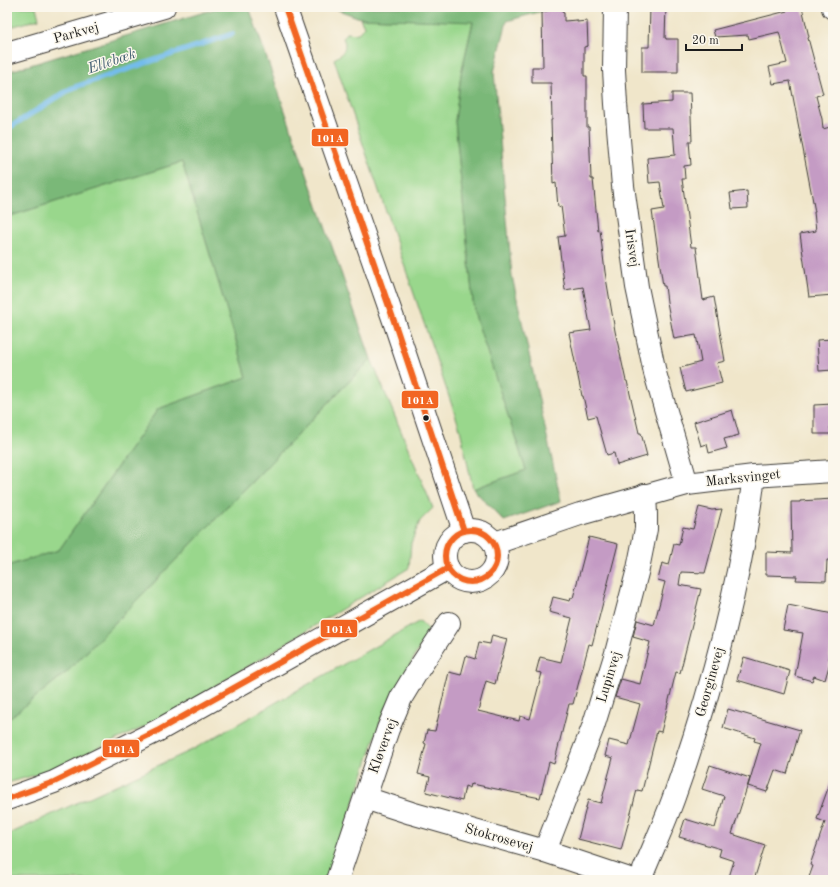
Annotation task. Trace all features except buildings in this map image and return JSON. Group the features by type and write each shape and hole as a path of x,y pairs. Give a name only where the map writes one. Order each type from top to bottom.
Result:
{"street":[{"path":"285,7 394,321 464,531"},
{"name":"Irisvej","path":"615,7 614,70 616,104 623,186 637,287 655,373 686,484"},
{"name":"Parkvej","path":"7,53 150,9"},
{"name":"Marksvinget","path":"495,543 580,514 686,484 754,476 833,471"},
{"name":"Georginevej","path":"641,880 673,799 706,698 729,611 742,552 754,476"},
{"name":"Lupinvej","path":"545,851 593,727 616,653 638,569 646,529 645,495"},
{"path":"478,530 485,533 495,543 498,551 498,559 492,573 486,578 471,583 465,582 453,575 448,568 445,561 445,553 451,539 457,534 464,531 478,530"},
{"path":"7,799 54,782 158,731 448,568"},
{"name":"Kløvervej","path":"337,880 388,729 401,698 450,623"},
{"name":"Stokrosevej","path":"365,798 448,824 545,851 632,880"}],"green space":[{"path":"7,7 36,7 39,19 7,28"},
{"path":"221,7 249,7 371,359 68,671 7,720 7,566 59,550 158,409 247,377 182,162 7,217 7,72"},
{"path":"338,7 557,7 507,21 494,72 512,276 561,501 504,521 473,489 526,470 474,312 455,121 461,74 473,22 360,18 338,10"},
{"path":"360,18 473,21 461,74 455,121 474,312 526,470 473,489 460,429 334,59 340,55 345,48 343,38 347,33 357,33 364,26"},
{"path":"182,162 247,377 158,409 59,550 7,566 7,217"},
{"path":"371,359 433,508 420,521 411,543 409,568 162,719 46,772 7,783 7,720 68,671"},
{"path":"420,621 429,630 382,716 329,880 7,880 7,835 192,750"}],"waterway":[{"name":"Ellebæk","path":"7,129 72,88 232,34"}],"transit line":[{"name":"101A","path":"285,7 394,321 464,531"},
{"name":"101A","path":"466,530 476,530 490,537 497,551 497,556 497,561 490,575 476,582 466,582 456,578 449,571 445,561 445,551 449,541 456,534 466,530"},
{"name":"101A","path":"7,799 54,782 157,731 448,568"}]}
